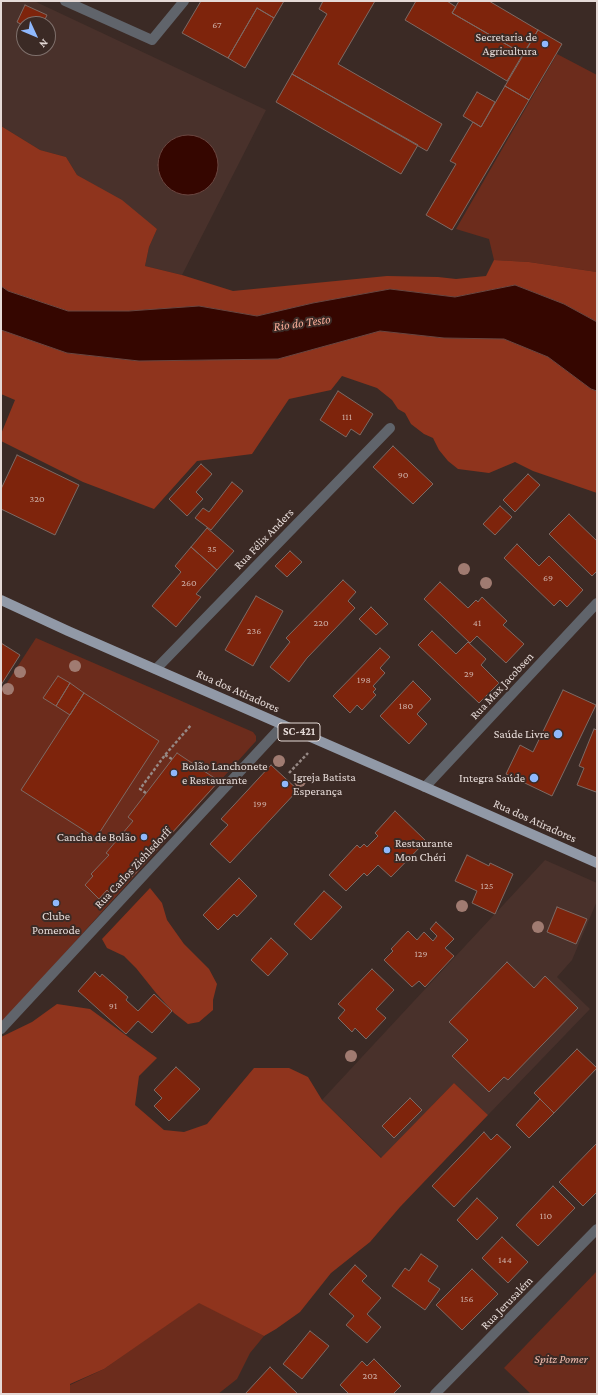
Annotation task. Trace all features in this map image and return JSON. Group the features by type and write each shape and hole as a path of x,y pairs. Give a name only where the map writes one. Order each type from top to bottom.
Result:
{"main road":[{"name":"Rua dos Atiradores","path":"1,600 597,864"}],"street":[{"path":"65,1 152,40 184,1"},
{"name":"Rua Félix Anders","path":"156,669 390,428"},
{"name":"Rua Max Jacobsen","path":"425,787 597,603"},
{"name":"Rua Carlos Ziehlsdorff","path":"1,1029 283,725"},
{"name":"Rua Jerusalém","path":"435,1394 597,1229"}],"path":[{"path":"146,794 140,789 165,755 191,725"},
{"path":"289,773 319,741"},
{"path":"165,755 172,759"}],"shaded area":[{"path":"1,1 34,1 266,110 182,275 145,266 149,247 157,229 96,186 77,175 66,157 40,150 1,126"},
{"path":"1,126 40,150 66,157 77,175 122,200 157,229 149,247 145,266 182,275 233,291 387,276 438,277 456,279 486,276 494,260 529,262 597,272 597,322 564,304 515,285 455,297 390,289 313,303 257,316 199,306 129,311 68,311 8,291 1,286"},
{"path":"1,330 67,353 139,361 278,359 380,331 444,338 504,339 548,357 591,389 597,391 597,493 533,471 515,462 489,473 458,469 448,461 439,450 433,438 424,434 411,424 405,413 398,409 392,400 377,388 342,376 331,390 289,399 252,454 197,461 154,509 83,482 1,441 1,434 15,400 1,394"},
{"path":"545,860 597,883 597,901 572,960 557,977 590,1009 488,1115 454,1083 382,1158 322,1100"},
{"path":"150,888 162,903 167,920 184,944 209,969 217,984 213,1000 213,1010 199,1022 188,1024 174,1013 136,968 124,956 107,948 102,939"},
{"path":"57,1004 90,1009 157,1058 139,1076 135,1105 164,1130 184,1132 207,1124 254,1068 289,1068 308,1077 322,1100 381,1158 454,1083 488,1115 400,1207 370,1242 331,1273 300,1312 264,1336 199,1303 104,1369 70,1384 70,1394 1,1394 1,1037 32,1022"}],"green space":[{"path":"557,54 597,75 597,272 529,262 494,260 489,239 456,229"},
{"name":"Clube Pomerode","path":"36,638 253,732 256,736 256,741 1,1024 1,692"},
{"name":"Spitz Pomer","path":"597,1271 597,1394 531,1394 504,1368"},
{"path":"199,1302 264,1336 250,1353 237,1379 218,1394 70,1394 70,1385 104,1369"}],"water":[{"path":"188,135 204,140 209,144 213,149 218,165 213,181 209,186 204,190 188,195 172,190 167,186 163,181 158,165 163,149 167,144 172,140"},
{"name":"Rio do Testo","path":"515,285 564,304 597,322 597,391 591,389 548,357 504,339 444,338 380,331 278,359 139,361 67,353 1,330 1,286 8,291 68,311 129,311 199,306 257,316 313,303 390,289 455,297"}],"building":[{"path":"201,1 284,1 274,18 257,8 228,58 182,33"},
{"path":"323,1 375,1 338,64 442,124 427,151 292,74 327,14 319,9"},
{"path":"416,1 447,1 456,7 452,13 523,54 507,81 405,20"},
{"path":"459,1 489,1 538,30 523,54 452,13"},
{"path":"25,5 47,15 47,16 20,16"},
{"path":"257,8 274,18 245,68 228,58"},
{"path":"538,30 562,44 529,100 505,86"},
{"path":"292,74 418,145 401,174 276,102"},
{"path":"505,86 529,100 452,230 426,215 456,164 450,161 473,122 481,127"},
{"path":"477,92 495,102 481,127 463,116"},
{"path":"338,391 373,414 360,435 351,429 346,437 320,420"},
{"path":"393,446 433,484 413,504 373,467"},
{"path":"17,455 79,485 55,535 1,509 1,489"},
{"path":"201,464 212,474 196,492 203,499 187,516 169,499"},
{"path":"528,474 540,485 515,512 503,500"},
{"path":"232,482 243,491 211,530 195,518 203,508 209,512"},
{"path":"500,506 512,517 495,535 483,524"},
{"path":"569,514 597,541 597,571 592,576 549,534"},
{"path":"207,528 234,551 217,570 191,547"},
{"path":"517,544 539,566 549,556 583,590 567,607 560,600 554,606 504,558"},
{"path":"191,547 217,570 196,594 201,597 176,627 152,606 181,572 175,566"},
{"path":"290,551 302,562 287,577 275,566"},
{"path":"343,580 356,592 348,601 355,608 307,658 289,682 270,667 290,642 286,638"},
{"path":"440,582 468,608 476,600 478,602 482,597 507,621 503,625 524,644 506,663 477,636 470,643 424,599"},
{"path":"256,596 283,611 253,666 225,650"},
{"path":"371,607 388,624 376,635 359,619"},
{"path":"432,631 456,654 468,642 486,659 481,665 499,683 479,703 418,645"},
{"path":"1,643 20,655 1,685"},
{"path":"380,648 390,657 380,668 385,673 373,686 376,689 373,692 376,695 362,710 357,705 350,713 333,696"},
{"path":"58,676 70,683 56,706 43,698"},
{"path":"413,681 431,699 417,714 427,724 409,744 380,716"},
{"path":"70,683 84,693 70,715 56,706"},
{"path":"563,690 596,705 552,796 506,774 520,745 533,752"},
{"path":"84,693 159,741 96,838 21,790"},
{"path":"594,729 597,730 596,792 577,785 584,768 579,766"},
{"name":"Cancha de Bolão","path":"177,753 219,781 132,877 128,873 110,893 107,890 99,899 85,885 93,876 91,874 109,855 106,853 133,821 128,817"},
{"path":"271,765 298,790 230,863 210,844 228,825 221,819"},
{"path":"395,811 426,841 391,877 378,865 367,876 364,873 346,891 329,875 357,845 360,848 364,844 367,847 378,836 375,833"},
{"path":"467,855 489,866 490,863 513,874 495,914 472,903 477,891 455,881"},
{"path":"239,878 257,896 237,917 234,914 218,930 203,915"},
{"path":"324,891 342,907 311,940 294,924"},
{"path":"557,907 587,919 576,944 547,932"},
{"path":"436,922 454,939 445,948 454,956 425,987 419,981 412,987 384,960 393,951 391,949 408,931 417,940 424,932 433,941 437,936 430,929"},
{"path":"271,938 288,954 268,976 251,960"},
{"path":"507,962 534,988 545,976 578,1008 508,1080 504,1077 489,1092 452,1056 468,1040 449,1022"},
{"path":"372,969 394,990 376,1009 386,1018 366,1039 355,1028 352,1032 338,1018 345,1010 338,1004"},
{"path":"95,972 100,977 102,974 128,997 126,1000 138,1011 154,994 172,1011 152,1033 138,1021 126,1034 78,991"},
{"path":"577,1049 597,1068 554,1113 534,1093"},
{"path":"176,1067 200,1089 169,1121 154,1106 162,1098 154,1090"},
{"path":"410,1098 422,1110 394,1138 382,1126"},
{"path":"540,1099 554,1113 529,1138 516,1125"},
{"path":"484,1132 491,1140 497,1134 511,1147 454,1207 432,1186"},
{"path":"597,1143 597,1192 583,1206 559,1182"},
{"path":"553,1186 575,1208 538,1246 516,1225"},
{"path":"477,1198 498,1218 477,1240 457,1220"},
{"path":"502,1237 528,1262 508,1283 482,1258"},
{"path":"421,1254 438,1266 428,1281 440,1289 425,1310 392,1286 405,1268 409,1271"},
{"path":"355,1265 367,1276 362,1281 381,1298 367,1314 381,1327 367,1343 346,1325 354,1316 329,1294"},
{"path":"472,1269 498,1294 462,1330 436,1305"},
{"path":"310,1331 329,1346 302,1379 283,1364"},
{"path":"374,1359 401,1386 393,1394 349,1394 340,1385 362,1361 367,1366"},
{"path":"270,1367 298,1394 245,1394"}],"place":[{"name":"Secretaria de Agricultura","path":"545,44"},
{"name":"Saúde Livre","path":"558,734"},
{"name":"Bolão Lanchonete e Restaurante","path":"174,773"},
{"name":"Integra Saúde","path":"534,778"},
{"name":"Igreja Batista Esperança","path":"285,784"},
{"name":"Cancha de Bolão","path":"144,837"},
{"name":"Restaurante Mon Chéri","path":"387,850"},
{"name":"Clube Pomerode","path":"56,903"}]}
